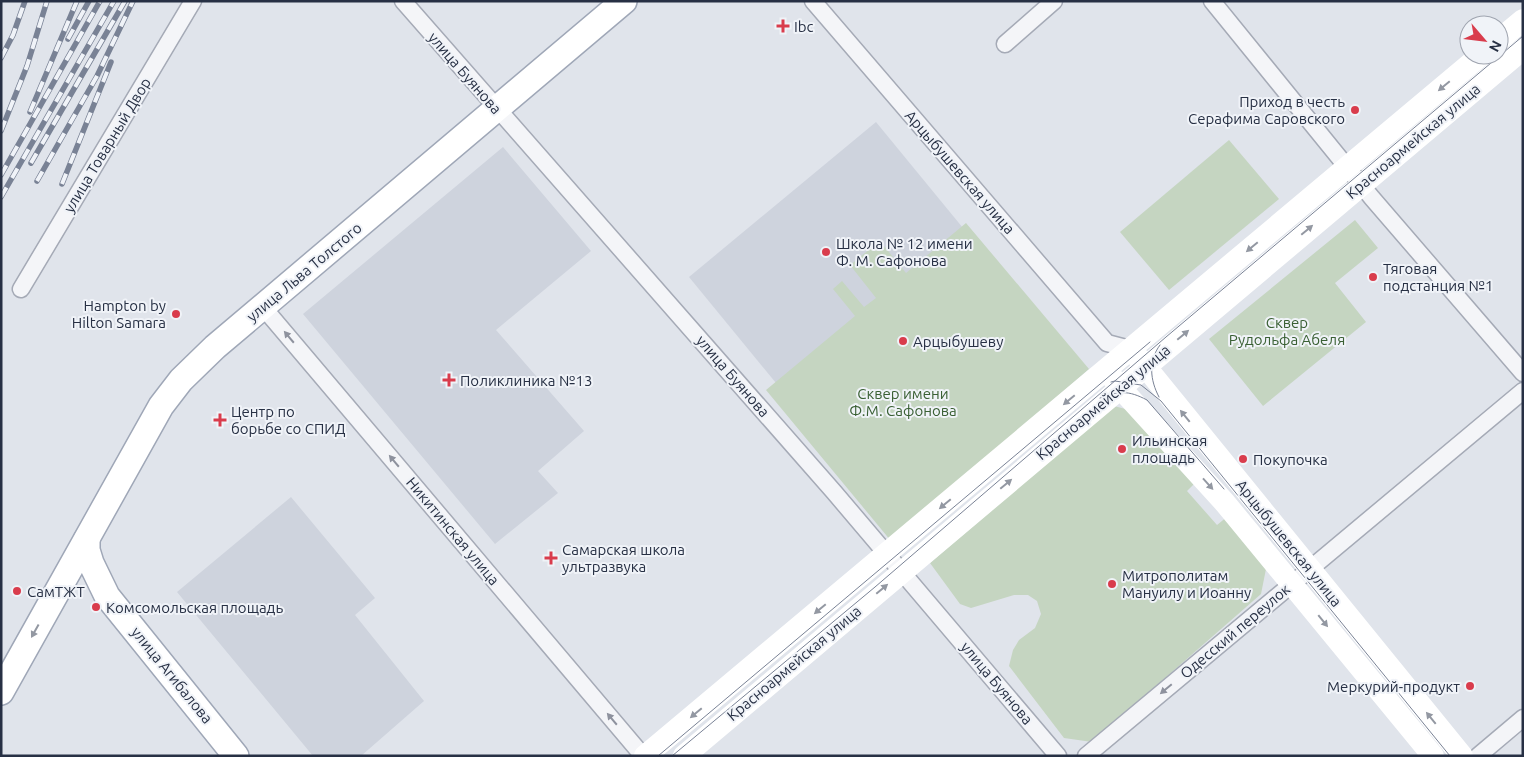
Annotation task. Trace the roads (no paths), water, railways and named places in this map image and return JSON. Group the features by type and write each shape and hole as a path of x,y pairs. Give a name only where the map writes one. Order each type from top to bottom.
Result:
{"main road":[{"name":"улица Льва Толстого","path":"52,602 161,406 181,380 215,347 624,1"},
{"path":"1509,32 1523,20"},
{"name":"Красноармейская улица","path":"684,756 1523,49"},
{"name":"Красноармейская улица","path":"644,756 1469,65"},
{"name":"Арцыбушевская улица","path":"1130,349 1146,366 1462,756"},
{"name":"Арцыбушевская улица","path":"1106,368 1120,388 1225,503 1432,756"},
{"path":"87,539 87,550 91,563 108,596"},
{"path":"1,692 52,602 61,592 70,587 84,585 93,586 108,596"},
{"name":"улица Агибалова","path":"108,596 236,756"}],"street":[{"name":"улица Товарный Двор","path":"21,289 193,1"},
{"name":"улица Буянова","path":"403,1 886,553 1058,756"},
{"name":"Арцыбушевская улица","path":"813,1 1107,342 1130,349"},
{"path":"1005,44 1054,1"},
{"path":"1212,1 1361,185 1523,373"},
{"name":"Никитинская улица","path":"263,307 644,756"},
{"path":"1106,368 1107,342"},
{"name":"Одесский переулок","path":"1086,756 1523,391"},
{"path":"1478,756 1523,718"}],"tram line":[{"path":"672,756 875,587 1166,337 1523,36"},
{"path":"658,756 1150,342"},
{"path":"1159,397 1152,377 1152,364 1160,345"},
{"path":"1111,382 1141,385 1161,401 1450,756"},
{"path":"1100,398 1113,394 1129,393 1147,400 1224,489"}],"railway":[{"path":"1,58 13,35 25,1"},
{"path":"1,131 27,66 47,1"},
{"path":"30,112 77,1"},
{"path":"68,39 89,1"},
{"path":"1,175 100,1"},
{"path":"1,197 114,1"},
{"path":"31,163 125,1"},
{"path":"37,181 97,76 133,1"},
{"path":"62,184 111,62"}],"place":[{"name":"Ibc","path":"783,26"},
{"name":"Приход в честь Серафима Саровского","path":"1355,110"},
{"name":"Школа № 12 имени Ф. М. Сафонова","path":"826,252"},
{"name":"Тяговая подстанция №1","path":"1373,277"},
{"name":"Hampton by Hilton Samara","path":"176,314"},
{"name":"Арцыбушеву","path":"903,341"},
{"name":"Поликлиника №13","path":"449,380"},
{"name":"Центр по борьбе со СПИД","path":"220,420"},
{"name":"Ильинская площадь","path":"1122,449"},
{"name":"Покупочка","path":"1243,459"},
{"name":"Самарская школа ультразвука","path":"551,558"},
{"name":"Митрополитам Мануилу и Иоанну","path":"1112,584"},
{"name":"СамТЖТ","path":"17,591"},
{"name":"Комсомольская площадь","path":"96,607"},
{"name":"Меркурий-продукт","path":"1470,686"}],"park label":[{"name":"Сквер Рудольфа Абеля","path":"1287,330"},
{"name":"Cквер имени Ф.М. Сафонова","path":"903,402"}]}
